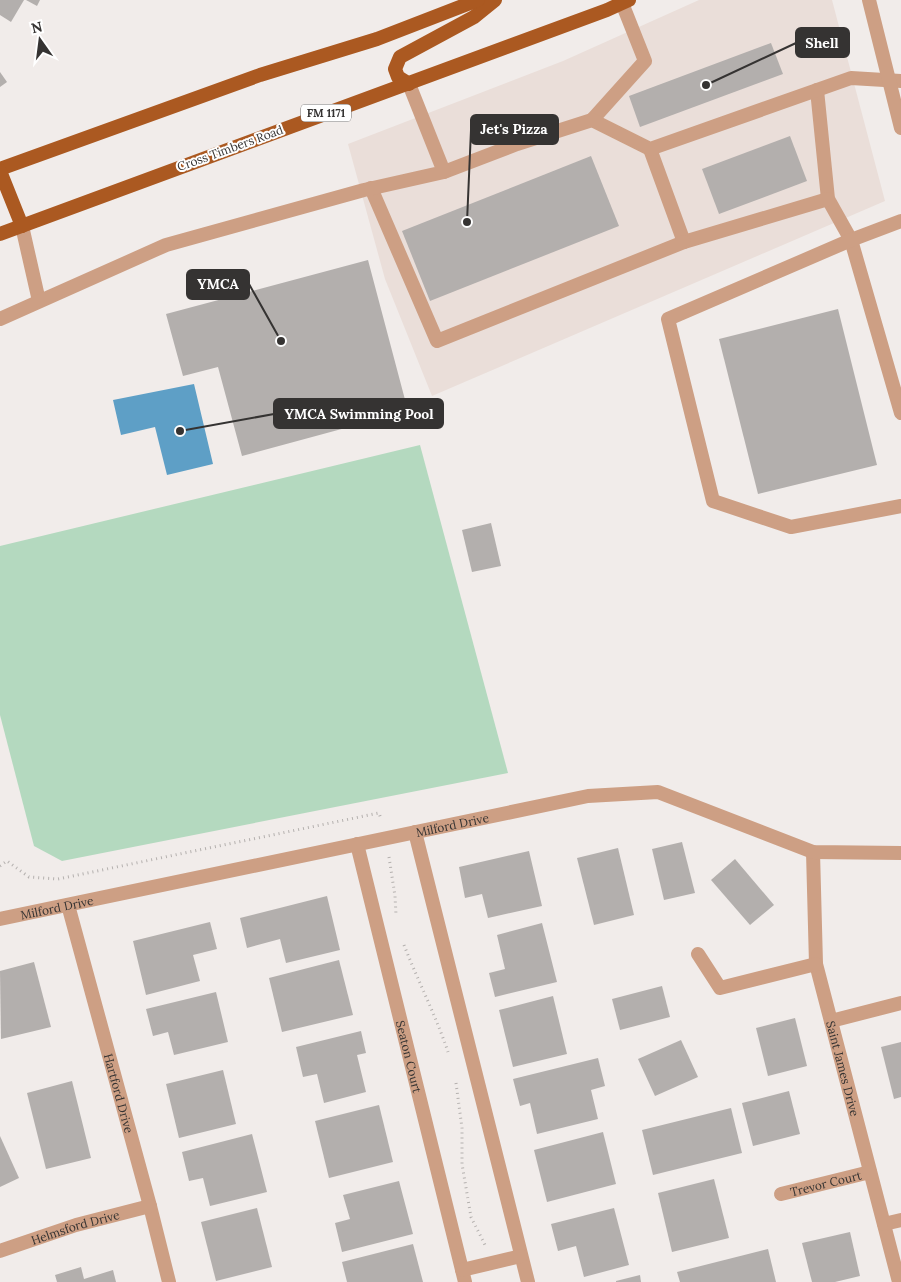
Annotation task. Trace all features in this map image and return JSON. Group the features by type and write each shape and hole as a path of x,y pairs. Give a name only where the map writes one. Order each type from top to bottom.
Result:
{"main road":[{"path":"22,226 0,170 260,75 377,39 478,0"},
{"path":"409,84 398,77 395,69 400,56 474,17 495,0"},
{"name":"Cross Timbers Road","path":"0,234 409,84 625,2"}],"street":[{"path":"870,0 895,81 901,128"},
{"path":"0,319 166,245 371,188 444,172 517,144 592,120 645,61 625,2"},
{"path":"650,149 851,78 895,81"},
{"path":"409,84 444,172"},
{"path":"817,90 828,199 851,240 901,413"},
{"path":"592,120 650,149 684,242"},
{"path":"371,188 437,341 684,242 828,199"},
{"path":"901,221 851,240 668,319 713,501 791,527 901,506"},
{"path":"22,226 39,301"},
{"name":"Milford Drive","path":"0,919 588,796 658,792 813,852 901,853"},
{"path":"416,832 528,1282"},
{"name":"Seaton Court","path":"356,844 463,1276 489,1263 521,1256"},
{"name":"Saint James Drive","path":"813,852 816,964 899,1282"},
{"name":"Hartford Drive","path":"68,905 169,1282"},
{"path":"698,954 720,988 816,964"},
{"path":"831,1021 901,1003"},
{"name":"Trevor Court","path":"781,1194 870,1172"},
{"name":"Helmsford Drive","path":"0,1251 76,1225 150,1206"},
{"path":"884,1224 901,1220"}],"path":[{"path":"0,866 7,861 29,877 58,879 379,813 386,838 395,896 396,919"},
{"path":"403,943 440,1028 448,1053"},
{"path":"455,1080 462,1128 462,1164 471,1217 484,1242 489,1263"}],"shaded area":[{"path":"699,0 832,0 885,201 432,396 385,279 348,144 563,61"}],"green space":[{"path":"420,445 508,773 62,861 34,846 0,715 0,546"}],"water":[{"path":"194,384 213,464 167,475 155,427 121,435 113,400"}],"building":[{"path":"0,0 24,0 11,22 0,15"},
{"path":"26,0 40,0 37,6"},
{"path":"771,43 783,74 640,127 629,96"},
{"path":"0,72 7,82 0,87"},
{"path":"790,136 807,181 719,214 702,169"},
{"path":"591,156 619,226 430,301 402,231"},
{"path":"368,260 408,411 242,456 218,367 183,376 166,314"},
{"path":"838,309 877,465 758,494 719,339"},
{"path":"491,523 501,566 472,572 462,530"},
{"path":"682,842 695,893 664,900 652,849"},
{"path":"618,848 634,915 594,925 577,858"},
{"path":"529,851 542,906 488,918 482,894 465,898 459,867"},
{"path":"735,859 774,905 750,925 711,880"},
{"path":"327,896 340,950 286,963 280,939 247,948 240,918"},
{"path":"210,922 217,949 193,955 200,981 146,995 133,941"},
{"path":"542,923 557,982 495,997 489,973 505,969 497,935"},
{"path":"339,960 353,1015 282,1032 269,978"},
{"path":"34,962 51,1027 1,1039 0,971"},
{"path":"662,986 670,1017 620,1030 612,999"},
{"path":"216,992 228,1042 174,1055 168,1032 153,1036 146,1009"},
{"path":"553,996 567,1054 513,1067 499,1010"},
{"path":"795,1018 807,1066 768,1076 756,1028"},
{"path":"361,1031 366,1053 357,1055 366,1092 324,1103 317,1074 303,1077 296,1047"},
{"path":"681,1040 698,1077 655,1096 638,1059"},
{"path":"901,1042 901,1097 894,1099 881,1047"},
{"path":"598,1058 605,1086 591,1090 598,1119 537,1134 530,1103 520,1106 513,1079"},
{"path":"223,1070 236,1124 179,1138 166,1084"},
{"path":"72,1081 91,1158 46,1169 27,1093"},
{"path":"789,1091 800,1134 753,1146 742,1103"},
{"path":"379,1105 393,1162 329,1178 315,1121"},
{"path":"731,1108 742,1153 653,1175 642,1130"},
{"path":"603,1132 616,1184 547,1202 534,1150"},
{"path":"252,1134 267,1192 210,1206 203,1178 189,1181 182,1152"},
{"path":"0,1136 19,1178 0,1187"},
{"path":"714,1179 729,1238 672,1252 658,1193"},
{"path":"399,1181 413,1234 342,1252 335,1223 350,1219 343,1195"},
{"path":"257,1208 272,1267 216,1281 201,1222"},
{"path":"614,1208 629,1265 584,1277 576,1246 558,1251 551,1224"},
{"path":"850,1232 860,1276 835,1282 812,1282 802,1243"},
{"path":"413,1244 423,1282 347,1282 342,1262"},
{"path":"768,1249 776,1282 680,1282 677,1272"},
{"path":"81,1267 84,1279 113,1270 116,1282 57,1282 55,1275"},
{"path":"640,1275 641,1282 616,1282 616,1281"}],"place":[{"name":"Shell","path":"706,85"},
{"name":"Jet's Pizza","path":"467,222"},
{"name":"YMCA","path":"281,341"},
{"name":"YMCA Swimming Pool","path":"180,431"}]}
